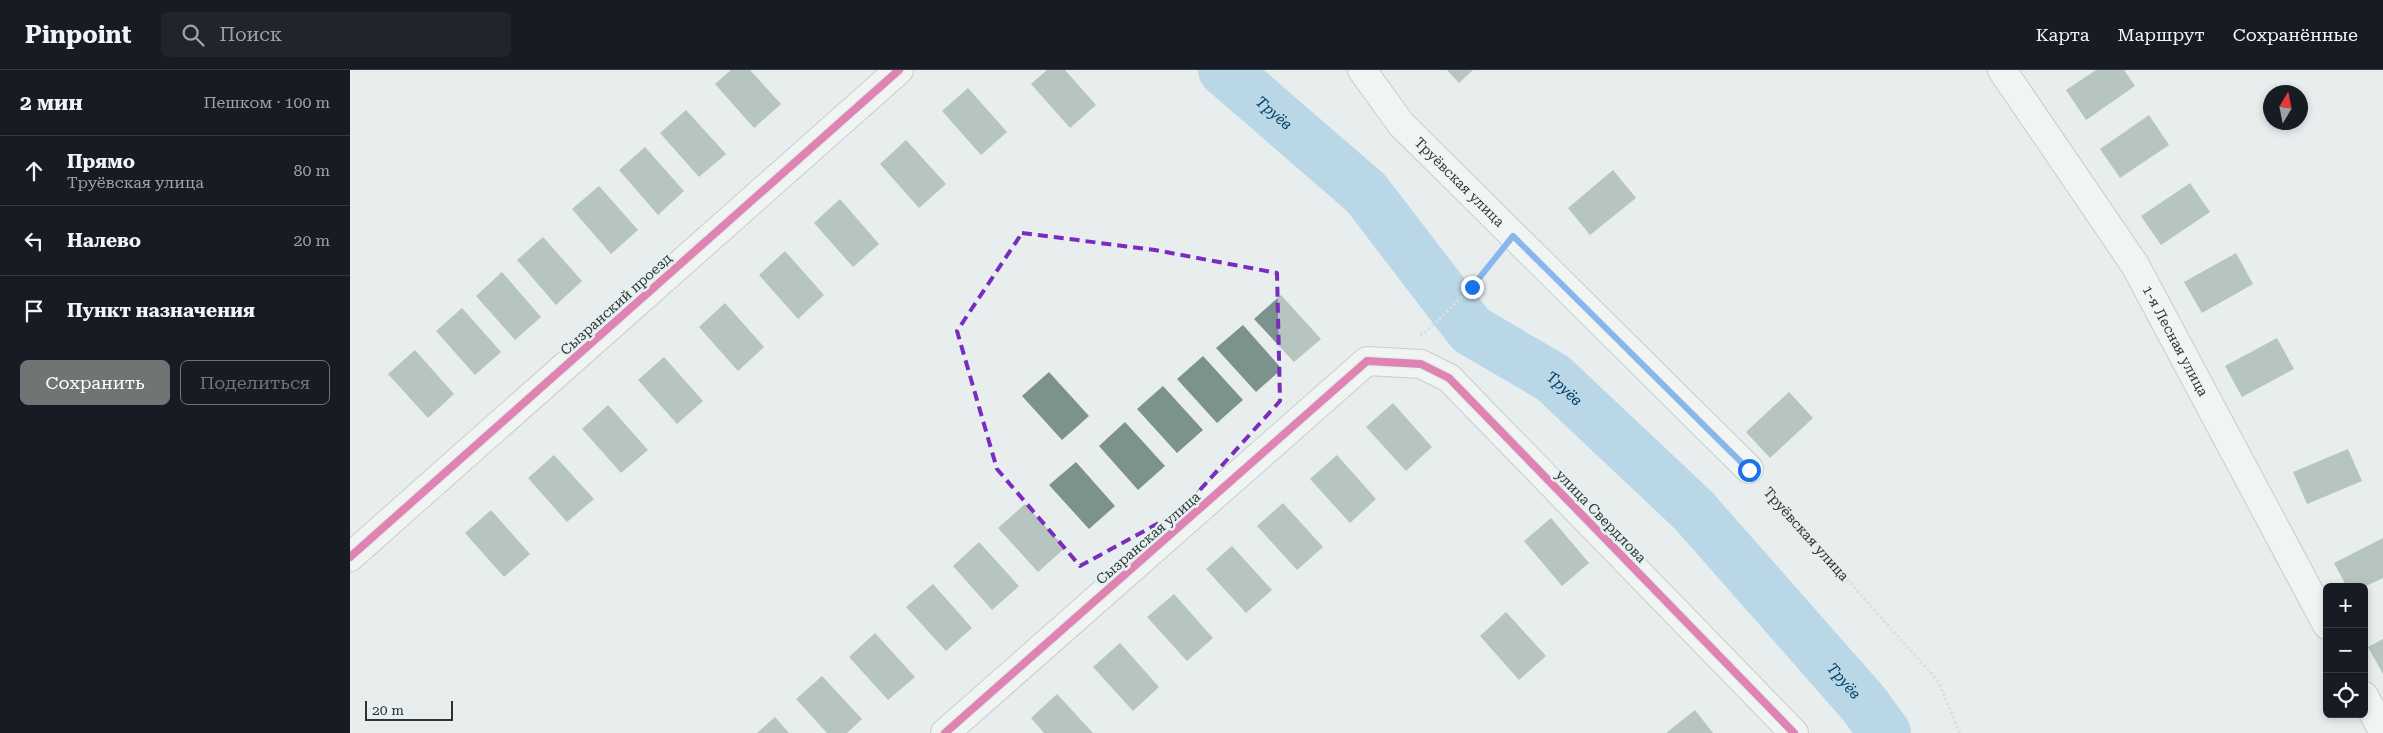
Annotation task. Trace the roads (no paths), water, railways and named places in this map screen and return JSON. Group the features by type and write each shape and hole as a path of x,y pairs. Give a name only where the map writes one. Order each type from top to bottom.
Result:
{"street":[{"name":"Сызранский проезд","path":"350,557 899,70"},
{"name":"Труёвская улица","path":"1362,70 1401,124 1749,470"},
{"name":"1-я Лесная улица","path":"2002,70 2135,265 2323,618"},
{"name":"Сызранская улица","path":"945,733 1367,361"},
{"name":"улица Свердлова","path":"1367,361 1420,364 1449,378 1794,733"},
{"path":"2368,703 2383,731"}],"waterway":[{"name":"Труёв","path":"1224,70 1366,193 1471,330 1553,378 1694,511 1863,703 1885,733"}]}
